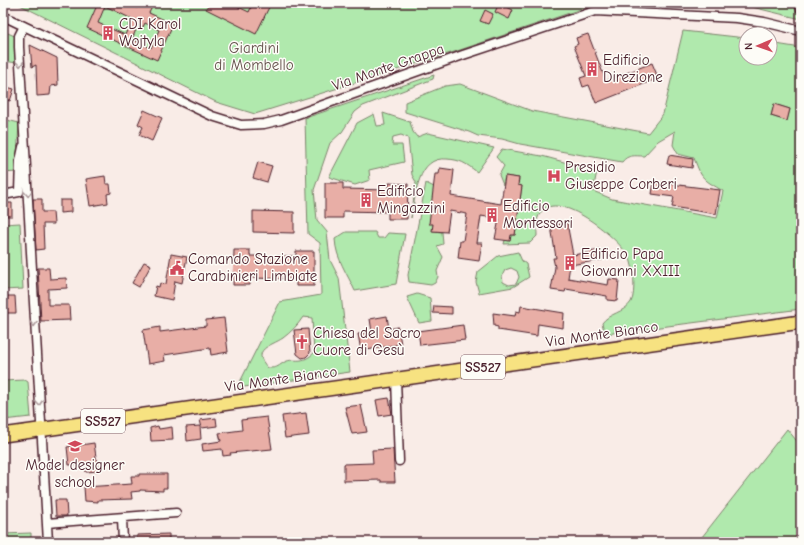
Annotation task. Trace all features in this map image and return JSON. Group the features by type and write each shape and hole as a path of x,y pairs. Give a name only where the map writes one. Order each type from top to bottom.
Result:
{"main road":[{"name":"Via Monte Bianco","path":"3,435 801,322"}],"street":[{"name":"Via Monte Grappa","path":"3,16 192,108 226,121 252,125 281,120 463,55 595,11 737,18 764,22 801,31"},
{"path":"24,26 19,40 48,542"},
{"path":"3,195 19,192 20,161 25,140"},
{"path":"396,379 399,461"},
{"path":"47,523 176,513"},
{"path":"122,518 123,542"}],"green space":[{"name":"Giardini di Mombello","path":"16,3 599,3 454,52 255,114 216,102"},
{"path":"635,3 801,3 801,19 752,7"},
{"path":"3,31 17,37 18,63 3,61"},
{"path":"683,31 738,37 738,66 778,66 778,44 801,48 801,309 605,334 602,323 608,317 628,306 633,298 634,280 629,257 603,229 576,212 563,207 552,206 540,213 537,226 537,236 530,243 504,244 505,240 510,241 511,235 515,235 522,186 518,185 519,178 505,176 503,185 499,175 504,166 496,157 502,149 542,156 597,171 593,191 612,199 717,218 723,191 711,184 701,175 694,158 678,154 673,145 675,131 658,141 644,156 629,157 624,159 622,162 520,144 502,139 478,136 405,112 405,102 445,86 460,84 532,111 648,133 663,114","holes":["774,104 790,109 787,121 771,116"]},
{"path":"434,75 433,79 363,106 355,112 342,132 330,143 314,190 317,220 327,232 330,260 339,278 350,372 237,388 280,302 321,295 320,243 308,234 305,118","holes":["303,317 312,318 314,353 305,359 291,360 277,367 268,368 263,362 261,356 264,349 286,336 297,326"]},
{"path":"383,113 410,122 413,132 417,137 428,133 494,148 477,172 463,162 452,159 437,160 429,164 420,179 411,218 416,182 412,175 408,138 401,135 393,137 392,145 402,145 404,162 369,170 370,180 355,185 329,177 357,123 374,114 377,126 385,125"},
{"path":"3,119 19,123 16,172 3,173"},
{"path":"426,183 434,187 433,231 442,232 443,244 437,246 443,257 437,271 438,277 435,283 431,285 409,282 408,275"},
{"path":"20,223 23,289 3,290 3,224"},
{"path":"346,232 375,232 378,238 384,238 388,233 405,234 396,284 355,291 337,253 335,239"},
{"path":"518,252 522,261 526,264 529,277 513,287 479,293 476,282 478,272 498,256","holes":["511,268 517,271 519,277 516,284 509,285 503,282 502,276 505,270"]},
{"path":"417,294 430,298 432,321 419,323 407,297"},
{"path":"25,380 28,382 31,417 3,420 3,381"},
{"path":"787,429 801,446 801,542 698,542"},
{"path":"31,533 31,542 3,542 3,534"}],"building":[{"name":"CDI Karol Wojtyla","path":"98,3 127,3 137,8 139,3 154,3 149,13 173,24 157,60 87,28","holes":["105,6 132,19 125,35 98,23","145,23 159,30 151,48 132,39 138,25 143,27"]},
{"path":"209,3 230,3 249,12 253,3 271,3 256,34 206,9"},
{"path":"499,3 513,10 509,19 495,12"},
{"path":"485,10 493,14 488,24 480,21"},
{"name":"Edificio Direzione","path":"588,34 606,81 652,63 657,75 652,77 654,80 596,103 589,85 583,87 580,78 586,76 574,46 578,44 576,38"},
{"path":"30,45 57,58 58,85 51,86 50,95 37,96 36,65 32,67"},
{"path":"3,86 14,89 10,101 3,99"},
{"path":"774,104 790,109 787,121 771,116"},
{"path":"144,110 162,118 152,141 139,135 143,127 138,124"},
{"path":"669,155 693,159 692,168 667,164"},
{"path":"258,162 272,166 267,182 253,178"},
{"name":"Edificio Montessori","path":"440,168 454,170 451,196 501,204 505,176 519,178 518,185 522,186 515,235 511,235 510,241 495,239 499,219 481,216 477,243 482,243 479,261 458,258 460,241 463,241 467,214 450,211 447,232 432,231 433,224 429,224 435,174 439,174"},
{"path":"105,176 106,184 110,184 111,193 107,194 108,203 90,206 86,179"},
{"path":"654,182 720,190 716,214 672,207 674,197 652,194"},
{"name":"Edificio Mingazzini","path":"325,183 343,183 343,189 389,190 389,183 408,184 407,219 388,219 388,212 343,211 343,218 325,218"},
{"path":"33,199 42,199 42,212 53,212 54,224 43,224 44,249 36,250"},
{"path":"60,200 71,200 71,212 60,213"},
{"path":"3,203 12,203 12,216 3,216"},
{"path":"253,211 294,212 294,233 253,232"},
{"name":"Edificio Papa Giovanni XXIII","path":"567,223 573,255 600,250 602,260 570,265 568,278 608,285 609,279 619,280 617,301 607,300 607,296 566,289 565,292 551,290 555,267 553,258 556,258 551,226"},
{"path":"234,250 250,250 250,256 296,256 296,251 314,251 314,286 296,286 296,279 250,278 250,285 233,285"},
{"path":"171,254 187,257 182,283 175,281 172,300 154,296 156,286 159,287 160,283 166,284"},
{"path":"144,262 151,265 139,287 132,283"},
{"path":"38,268 49,268 50,279 66,278 67,288 48,289 48,305 69,305 70,320 41,321"},
{"path":"3,296 15,296 16,313 3,313"},
{"path":"434,306 452,307 452,314 433,313"},
{"path":"521,306 564,313 563,328 538,324 537,336 498,330 498,327 494,326 493,313 515,316 516,311 520,312"},
{"path":"387,316 389,329 398,327 401,344 361,351 358,334 372,332 370,319"},
{"path":"224,318 228,352 211,355 210,348 164,355 165,361 148,364 143,330 160,327 160,332 206,326 206,320"},
{"path":"463,325 465,340 420,345 418,331"},
{"name":"Chiesa del Sacro Cuore di Gesù","path":"308,329 310,353 306,357 302,358 297,354 294,330"},
{"path":"389,398 392,414 379,416 376,400"},
{"path":"361,405 367,432 352,434 345,407"},
{"path":"306,413 309,435 285,438 282,416"},
{"path":"267,417 272,449 230,453 231,455 223,456 222,449 203,451 202,444 221,441 219,433 242,430 241,420"},
{"path":"216,418 217,426 202,428 200,420"},
{"path":"158,426 159,429 172,427 173,440 151,441 150,428"},
{"path":"200,426 201,439 187,441 186,427"},
{"path":"94,443 98,471 86,472 85,468 82,469 81,464 69,465 67,447"},
{"path":"393,449 395,482 381,482 381,480 344,481 344,464 373,463 372,450"},
{"path":"139,474 167,474 167,488 163,488 163,491 140,490 131,492 132,499 98,500 98,502 85,501 84,487 132,484 131,476 139,476"},
{"path":"55,500 66,500 67,516 56,516"},
{"path":"169,534 169,542 137,542 137,535"}],"place":[{"name":"CDI Karol Wojtyla","path":"108,33"},
{"name":"Edificio Direzione","path":"592,69"},
{"name":"Presidio Giuseppe Corberi","path":"554,176"},
{"name":"Edificio Mingazzini","path":"366,200"},
{"name":"Edificio Montessori","path":"492,215"},
{"name":"Edificio Papa Giovanni XXIII","path":"570,263"},
{"name":"Comando Stazione Carabinieri Limbiate","path":"177,268"},
{"name":"Chiesa del Sacro Cuore di Gesù","path":"302,342"},
{"name":"Model designer school","path":"75,446"}]}
